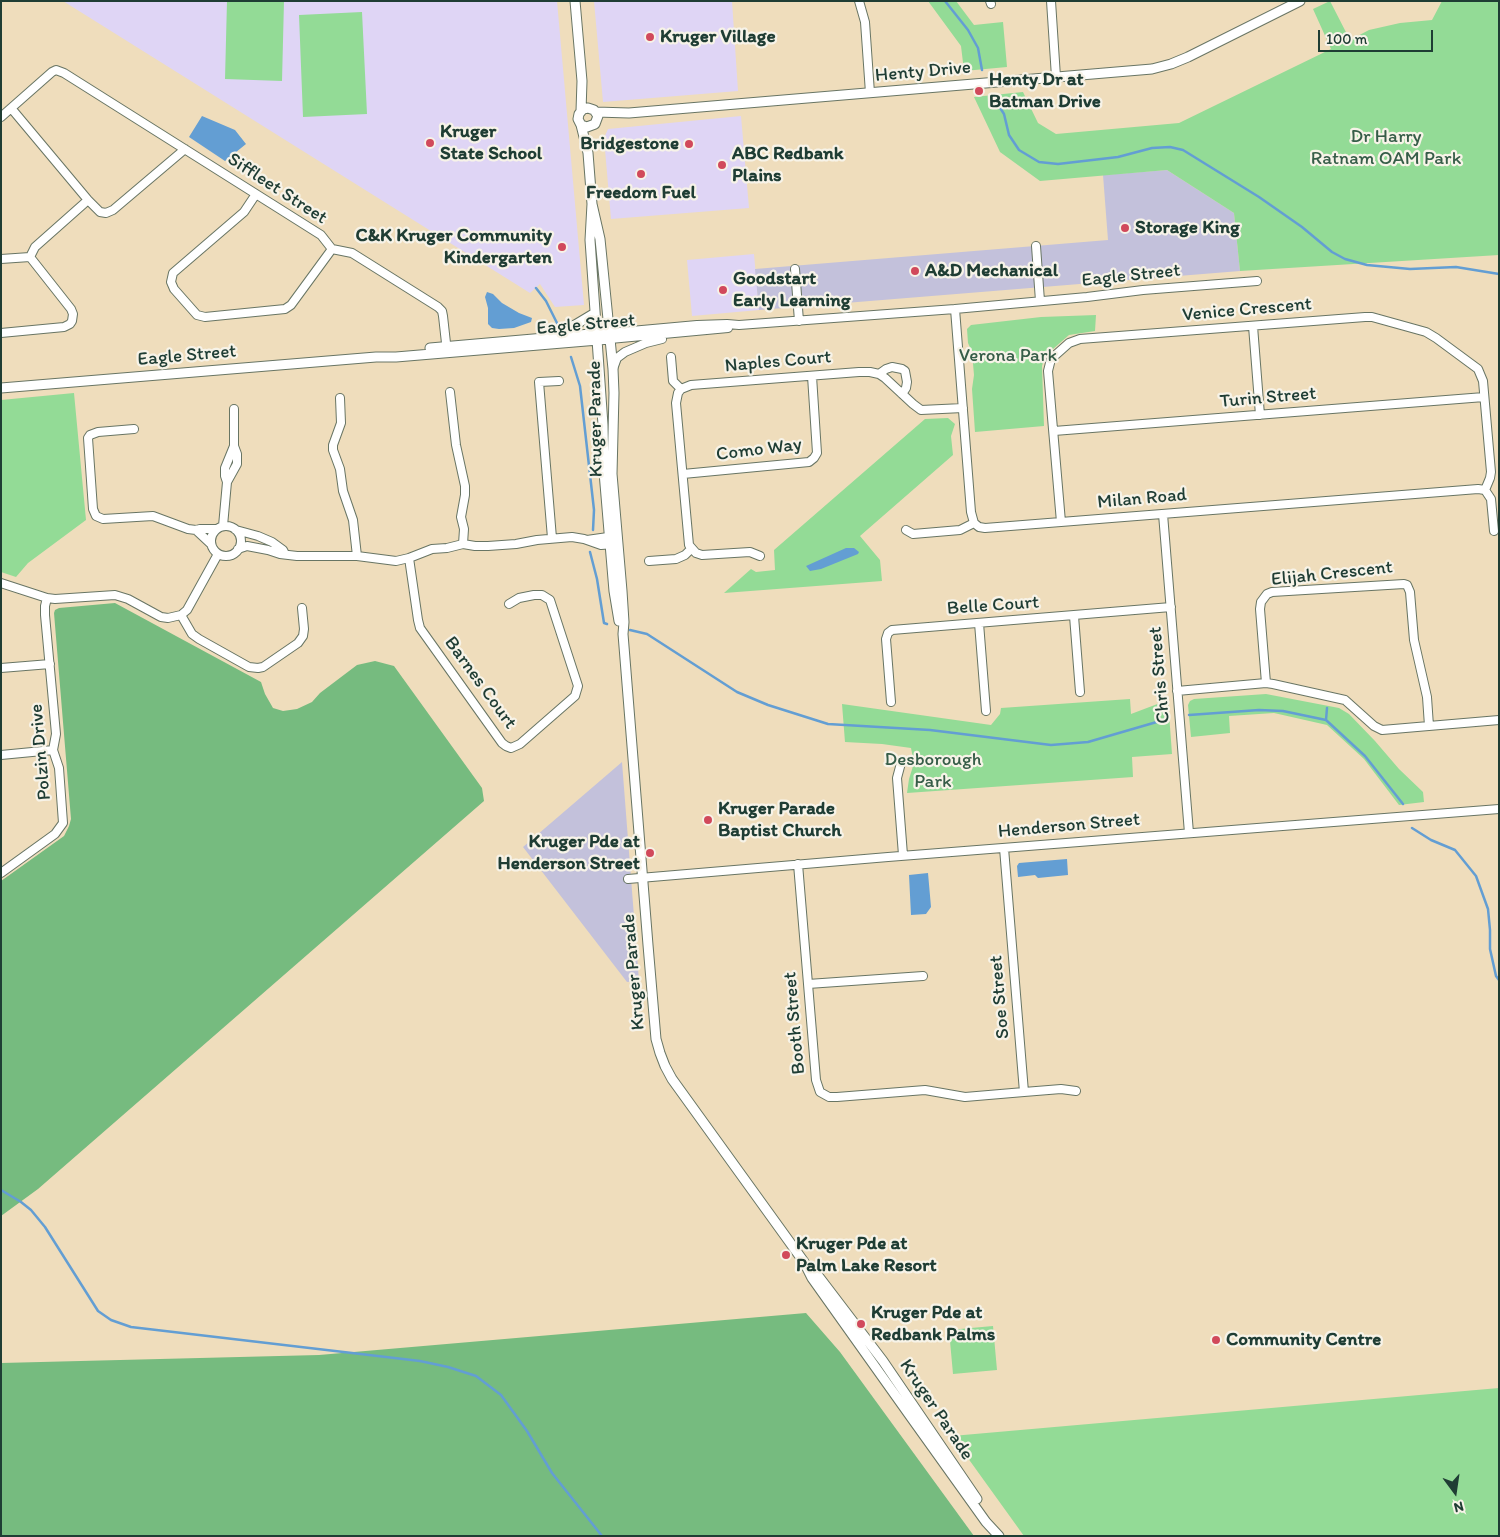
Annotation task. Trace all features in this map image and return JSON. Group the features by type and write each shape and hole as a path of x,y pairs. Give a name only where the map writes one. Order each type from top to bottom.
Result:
{"street":[{"path":"574,1 582,81 578,119 581,125 587,127 595,124 598,116 582,81"},
{"path":"859,1 865,22 870,93"},
{"path":"1051,1 1056,77"},
{"name":"Henty Drive","path":"594,110 623,114 1152,68 1171,64 1298,2"},
{"name":"Siffleet Street","path":"11,108 50,73 56,70 64,73 321,235 332,249 352,253 438,307 442,311 443,316 446,350"},
{"path":"1,116 11,108 100,212 106,213 113,210 185,149"},
{"path":"580,111 588,108 594,110"},
{"name":"Henty Drive","path":"595,124 623,114"},
{"name":"Kruger Parade","path":"588,153 595,124"},
{"name":"Kruger Parade","path":"581,125 588,153 592,204 590,240 603,425 604,472 624,622 623,634 656,1039 662,1060 672,1078 804,1262 812,1278 986,1522 998,1534"},
{"path":"256,194 244,212 173,273 171,282 174,289 196,315 205,317 285,309 291,305 332,249"},
{"path":"30,257 35,247 88,200"},
{"name":"Kruger Parade","path":"592,204 600,239 613,369 612,474 614,540"},
{"path":"1036,246 1040,301"},
{"path":"1,259 30,257"},
{"path":"1,333 64,327 72,321 73,314 71,309 30,257"},
{"path":"795,269 800,321"},
{"name":"Eagle Street","path":"1,388 609,336 697,325 739,325 955,309 1143,290 1257,281"},
{"path":"906,530 913,534 960,530 974,523 971,512 955,309"},
{"path":"545,338 575,325 595,313"},
{"name":"Venice Crescent","path":"1061,522 1049,365 1054,355 1069,343 1080,339 1365,317 1372,317 1426,332 1478,369 1482,377 1491,472 1485,490"},
{"name":"Eagle Street","path":"609,336 680,334 739,325"},
{"path":"1253,326 1260,415"},
{"path":"613,369 617,358 625,352 646,343 680,334"},
{"name":"Eagle Street","path":"446,350 545,338 597,337"},
{"path":"670,358 674,381 681,389 676,398 688,539 691,549 696,553 702,554 750,552 760,556"},
{"name":"Naples Court","path":"681,389 691,385 859,372 879,374 886,369 898,367 905,372 907,382 902,394"},
{"path":"879,374 916,408 921,410 963,408"},
{"name":"Como Way","path":"683,474 809,462 817,452 812,376"},
{"path":"552,538 539,382 559,381"},
{"path":"450,392 456,446 465,486 461,517 464,529 463,544"},
{"name":"Turin Street","path":"1054,431 1484,397"},
{"path":"340,398 341,423 333,450 340,469 342,491 353,520 357,556"},
{"path":"234,409 234,446 237,454 237,464 227,482 220,527 211,537 213,550 218,554 229,556 238,549 248,546 309,557 357,556 396,561 432,549 448,548 463,544 488,546 552,538 578,538 601,545 614,540"},
{"path":"134,429 98,432 90,435 88,438 94,513 99,518 153,516 196,530 230,526 236,530 272,542 283,550 285,554"},
{"name":"Milan Road","path":"974,523 979,527 985,528 1474,489 1485,490"},
{"path":"1485,490 1491,499 1494,531"},
{"name":"Chris Street","path":"1163,514 1189,833"},
{"path":"196,530 211,544"},
{"path":"236,530 241,539 238,549"},
{"path":"649,562 676,559 685,555 691,549"},
{"path":"1,583 55,600 115,595 128,599 161,617 168,618 181,615 191,605 218,554"},
{"name":"Barnes Court","path":"409,558 420,628 502,743 511,748 520,744 575,696 578,686 550,600 542,595 534,595 519,598 509,604"},
{"name":"Elijah Crescent","path":"1266,683 1260,609 1261,602 1267,594 1272,592 1404,584 1410,592 1414,640 1427,697 1429,726"},
{"name":"Polzin Drive","path":"1,872 55,834 61,827 63,818 59,768 54,750 56,734 45,615 47,598"},
{"name":"Belle Court","path":"891,702 886,644 888,632 898,629 1171,607"},
{"path":"181,615 192,634 199,639 249,667 258,668 263,667 298,643 303,636 304,629 302,608"},
{"path":"1074,616 1080,692"},
{"path":"980,623 986,711"},
{"path":"1,668 50,664"},
{"path":"1178,691 1266,683 1340,698 1350,703 1374,726 1382,730 1499,720"},
{"path":"1,754 54,750"},
{"path":"901,763 897,778 903,855"},
{"name":"Henderson Street","path":"628,879 903,855 1499,809"},
{"name":"Soe Street","path":"1004,848 1024,1092"},
{"name":"Booth Street","path":"798,864 816,1080 820,1092 829,1097 838,1097 925,1090 973,1097 1024,1092"},
{"path":"808,984 923,976"},
{"path":"1024,1092 1076,1091"}],"shaded area":[{"name":"Kruger State School","path":"63,1 557,1 584,305 555,307 540,284 530,293"},
{"path":"594,1 732,1 738,91 603,102"},
{"path":"741,116 749,208 611,219 604,138 608,129"},
{"path":"1167,170 1234,213 1240,271 759,310 755,269 1108,240 1103,175"},
{"name":"Goodstart Early Learning","path":"754,254 759,310 692,316 687,260"},
{"path":"622,762 639,981 627,982 523,847"}],"green space":[{"path":"227,1 284,1 282,81 225,79"},
{"path":"928,1 956,1 974,25 1003,22 1007,67 964,71 961,46"},
{"name":"Dr Harry Ratnam OAM Park","path":"1330,1 1350,40 1369,30 1400,23 1432,20 1442,1 1499,1 1499,255 1240,271 1234,213 1167,170 1040,181 1000,152 974,97 1023,92 1038,123 1056,134 1179,123 1331,49 1313,9"},
{"path":"362,12 367,114 303,117 299,15"},
{"name":"Verona Park","path":"1096,315 1095,331 1069,335 1045,356 1042,366 1044,426 975,432 972,389 974,375 967,329 971,325 1041,317"},
{"path":"74,393 86,520 28,563 16,577 1,572 1,400"},
{"path":"948,418 955,424 951,436 953,455 860,536 880,560 882,581 724,593 751,569 756,572 775,570 774,550 925,419"},
{"path":"115,603 261,682 273,708 283,711 297,709 312,702 320,693 357,665 375,661 394,666 482,788 484,801 38,1189 1,1216 1,881 64,836 71,819 55,610 59,608"},
{"path":"1266,694 1339,708 1349,714 1399,769 1423,792 1424,802 1399,805 1364,759 1327,725 1274,713 1229,716 1230,733 1191,737 1188,705 1190,701 1194,699"},
{"name":"Desborough Park","path":"1130,699 1131,714 1168,700 1172,754 1132,757 1133,777 907,793 914,763 911,748 845,742 842,704 991,725 1000,714 1001,708"},
{"path":"806,1313 840,1352 974,1536 1,1536 1,1363 319,1355"},
{"path":"993,1326 997,1370 953,1374 949,1330"},
{"path":"1499,1388 1499,1536 1024,1536 952,1436"}],"water":[{"path":"202,116 235,130 246,144 225,161 189,137"},
{"path":"487,292 493,294 502,303 519,313 532,318 531,322 514,328 492,328 488,324 488,308 485,297"},
{"path":"846,548 854,548 859,552 821,569 810,571 806,566"},
{"path":"1067,859 1068,875 1038,878 1035,875 1018,877 1017,866 1019,863"},
{"path":"928,873 931,907 926,914 911,915 909,875"}],"waterway":[{"path":"945,1 968,30 978,48 982,70"},
{"path":"997,96 997,103 1004,114 1009,135 1019,150 1039,162 1058,164 1118,157 1152,148 1170,147 1183,150 1259,197 1302,227 1332,252 1345,259 1367,265 1410,269 1456,267 1499,274"},
{"path":"536,288 546,301 558,325"},
{"path":"571,357 580,386 594,510 593,530"},
{"path":"590,552 597,579 604,623 607,624"},
{"path":"630,630 647,634 737,692 768,705 828,724 930,730 1051,745 1088,742 1167,719"},
{"path":"1326,720 1327,708"},
{"path":"1189,715 1259,710 1283,711 1326,720 1365,756 1403,804"},
{"path":"1412,828 1431,840 1455,850 1476,876 1488,909 1490,949 1496,976 1499,980"},
{"path":"1,1190 31,1210 45,1227 98,1311 111,1320 131,1327 420,1361 476,1376 501,1395 527,1431 552,1473 602,1536"}],"place":[{"name":"Kruger Village","path":"650,37"},
{"name":"Henty Dr at Batman Drive","path":"979,91"},
{"name":"Kruger State School","path":"430,143"},
{"name":"Bridgestone","path":"689,144"},
{"name":"ABC Redbank Plains","path":"722,165"},
{"name":"Freedom Fuel","path":"641,174"},
{"name":"Storage King","path":"1125,228"},
{"name":"C&K Kruger Community Kindergarten","path":"562,247"},
{"name":"A&D Mechanical","path":"915,271"},
{"name":"Goodstart Early Learning","path":"723,290"},
{"name":"Kruger Parade Baptist Church","path":"708,820"},
{"name":"Kruger Pde at Henderson Street","path":"650,853"},
{"name":"Kruger Pde at Palm Lake Resort","path":"786,1255"},
{"name":"Kruger Pde at Redbank Palms","path":"861,1324"},
{"name":"Community Centre","path":"1216,1340"}]}
